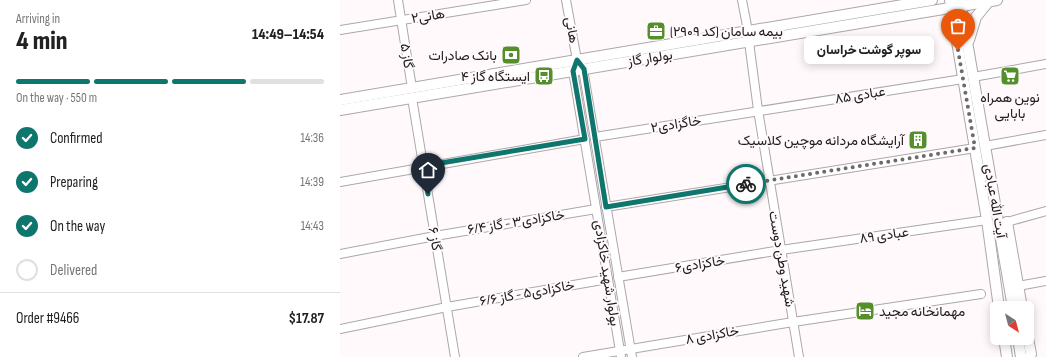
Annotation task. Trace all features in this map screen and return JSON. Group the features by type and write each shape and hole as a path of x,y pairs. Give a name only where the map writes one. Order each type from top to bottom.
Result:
{"main road":[{"path":"907,5 920,0"},
{"name":"بولوار گاز","path":"340,100 412,93 578,70 932,0"},
{"name":"بولوار گاز","path":"340,110 412,93 577,60 748,36 955,3 993,1"},
{"path":"968,46 976,17 993,1"},
{"name":"آیت الله عبادی","path":"955,3 968,46 968,78"},
{"name":"آیت الله عبادی","path":"955,3 980,147 1003,248 1014,287 1013,301"},
{"name":"آیت الله عبادی","path":"980,147 987,220 998,301"},
{"path":"1007,222 1013,258 1014,287 1019,301"},
{"path":"1003,248 1013,258"},
{"path":"996,292 1014,287"},
{"path":"1005,345 1007,357"},
{"path":"1019,345 1021,357"},
{"path":"1029,345 1031,354 1029,357"}],"street":[{"name":"گاز ۵","path":"398,0 412,93"},
{"name":"هانی۲","path":"340,30 526,0"},
{"name":"هانی","path":"566,0 577,60"},
{"name":"شهید وطن دوست","path":"742,0 769,180 799,357"},
{"path":"577,60 578,70 595,137 631,353"},
{"name":"عبادی ۸۵","path":"758,110 968,78 1046,64"},
{"name":"بولوار شهید خاکزادی","path":"578,70 585,139 621,354"},
{"name":"گاز ۶","path":"412,93 455,357"},
{"name":"خاگزادی۲","path":"595,137 758,110"},
{"path":"606,207 1046,135"},
{"path":"340,182 423,166 585,139"},
{"name":"خاکزادی۳ - گاز ۶/۴","path":"340,254 435,236 596,209"},
{"path":"1001,235 1007,222 1046,211"},
{"name":"عبادی ۸۹","path":"781,250 987,220"},
{"name":"خاکزادی۶","path":"618,277 781,250"},
{"name":"خاکزادی۵ - گاز ۶/۶","path":"340,329 447,307 608,280"},
{"path":"1014,287 1046,281"},
{"name":"خاکزادی ۸","path":"583,357 631,353 793,322 981,294"}],"way so far":[{"path":"746,184 975,148 958,50"}],"place":[{"name":"بیمه سامان (کد ۲۹۰۹)","path":"656,31"},
{"name":"سوپر گوشت خراسان","path":"958,50"},
{"name":"بانک صادرات","path":"511,55"},
{"name":"ایستگاه گاز ۴","path":"544,76"},
{"name":"نوین همراه بابایی","path":"1010,76"},
{"name":"آرایشگاه مردانه موچین کلاسیک","path":"918,140"},
{"name":"مهمانخانه مجید","path":"865,311"}],"route":[{"path":"428,194 423,166 585,139 573,71 577,60 584,69 606,207 746,184"}]}
